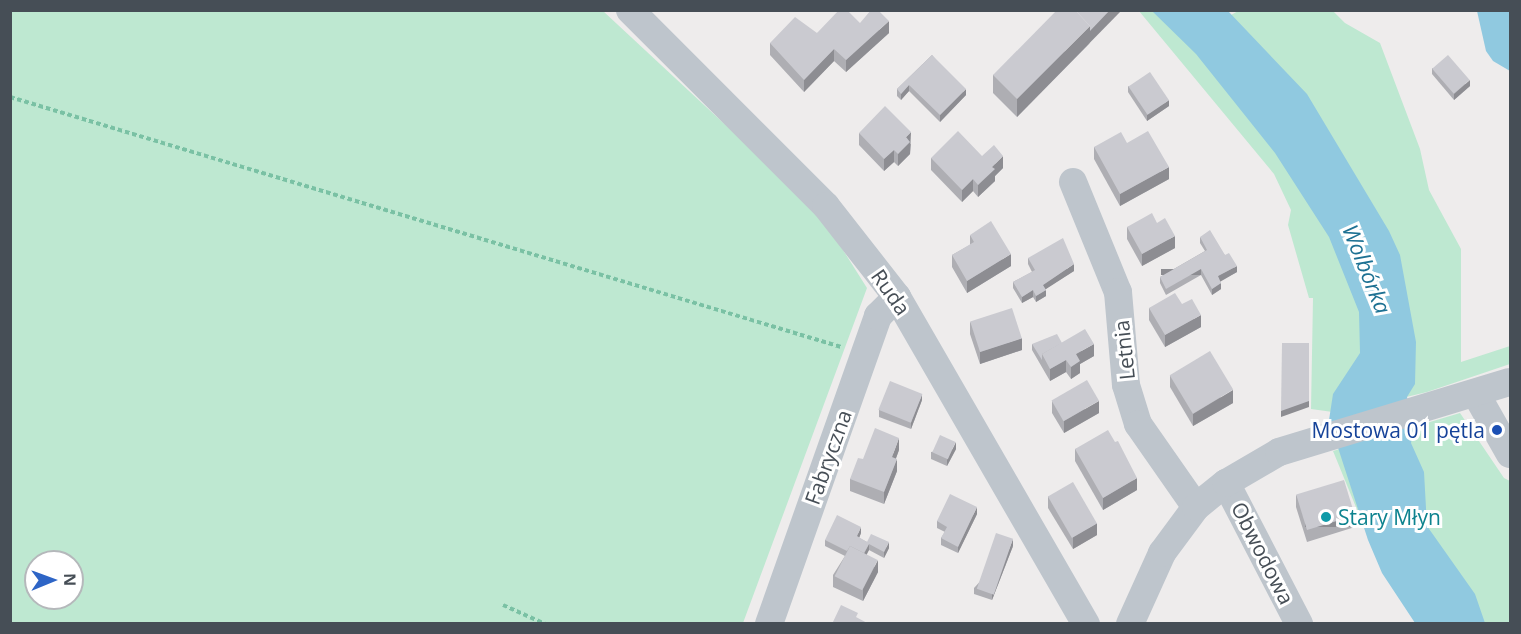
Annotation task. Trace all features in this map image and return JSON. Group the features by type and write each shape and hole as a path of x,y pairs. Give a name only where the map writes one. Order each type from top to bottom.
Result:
{"street":[{"name":"Ruda","path":"630,10 826,206 897,297 1086,624"},
{"name":"Letnia","path":"1072,182 1118,292 1126,386 1138,424 1196,507"},
{"name":"Fabryczna","path":"769,624 878,316 897,297"},
{"path":"1130,624 1162,553 1196,507 1226,483 1279,452 1510,382"},
{"path":"1476,394 1510,454"},
{"name":"Obwodowa","path":"1226,483 1299,624"}],"path":[{"path":"10,97 864,354"},
{"path":"503,605 545,624"}],"green space":[{"path":"1240,10 1333,11 1345,23 1380,43 1420,149 1429,190 1461,249 1461,362 1510,346 1510,364 1427,392 1340,413 1311,409 1313,298 1309,298 1288,225 1291,210 1274,174 1139,11 1228,11 1231,15"},
{"path":"10,11 603,11 819,212 867,288 743,623 11,623"},
{"path":"1460,413 1504,478 1510,481 1510,623 1427,623 1380,566 1333,451"}],"water":[{"name":"Wolbórka","path":"1152,11 1228,11 1307,94 1389,231 1400,255 1416,342 1415,384 1407,397 1414,426 1411,443 1424,472 1427,526 1475,594 1485,623 1415,623 1382,573 1368,540 1329,420 1333,394 1360,353 1359,312 1329,237 1275,153 1196,54"},
{"path":"1477,11 1510,11 1510,71 1493,61 1486,51"}],"building":[{"path":"839,10 847,10 860,23 871,10 878,10 889,21 846,60 834,49 804,80 770,43 795,17 817,33"},
{"path":"1057,10 1075,10 1090,26 1017,99 993,75"},
{"path":"1075,10 1110,10 1090,31 1090,26"},
{"path":"932,55 966,89 940,115 909,85 901,94 897,89"},
{"path":"1448,55 1470,80 1454,94 1432,69"},
{"path":"1150,72 1169,100 1147,115 1128,87"},
{"path":"885,106 911,132 906,137 910,142 898,154 894,150 884,159 859,133"},
{"path":"958,131 982,156 994,145 1003,156 992,167 995,169 978,185 973,179 962,190 931,158"},
{"path":"1148,131 1169,167 1120,194 1094,147 1121,132 1127,143"},
{"path":"1152,213 1157,223 1165,218 1175,236 1142,254 1127,227"},
{"path":"991,221 1011,254 967,281 952,255 974,242 970,235"},
{"path":"1210,230 1225,255 1229,253 1237,266 1218,276 1221,283 1212,289 1201,269 1166,289 1160,277 1207,250 1200,237"},
{"path":"1063,238 1074,264 1043,285 1046,290 1036,296 1033,290 1022,297 1013,282 1035,270 1028,258"},
{"path":"1175,293 1182,304 1192,299 1201,315 1165,335 1149,308"},
{"path":"1012,308 1022,338 980,352 970,322"},
{"path":"1085,329 1094,344 1076,354 1080,361 1071,367 1066,360 1050,369 1042,354"},
{"path":"1057,334 1062,343 1042,354 1042,360 1032,344"},
{"path":"1282,343 1309,343 1309,401 1281,411"},
{"path":"1210,351 1233,390 1193,414 1170,375"},
{"path":"1087,380 1099,401 1063,421 1051,401"},
{"path":"890,381 922,394 911,423 878,410"},
{"path":"875,428 899,438 892,457 897,459 884,492 850,479 858,458 863,459"},
{"path":"1108,430 1115,442 1118,441 1137,478 1103,498 1075,449"},
{"path":"940,435 956,442 948,459 932,452"},
{"name":"Stary Młyn","path":"1344,480 1355,515 1307,530 1296,495"},
{"path":"1073,482 1097,524 1072,538 1048,496"},
{"path":"950,494 977,507 958,547 941,538 947,527 937,521"},
{"path":"837,515 861,527 857,536 867,542 871,534 889,542 884,552 869,544 864,553 850,546 847,551 825,540"},
{"path":"996,533 1013,539 994,595 977,589"},
{"path":"850,546 878,560 862,590 835,576"},
{"path":"841,605 858,613 856,617 869,624 832,624"}],"place":[{"name":"Mostowa 01 pętla","path":"1497,430"},
{"name":"Stary Młyn","path":"1326,517"}]}
